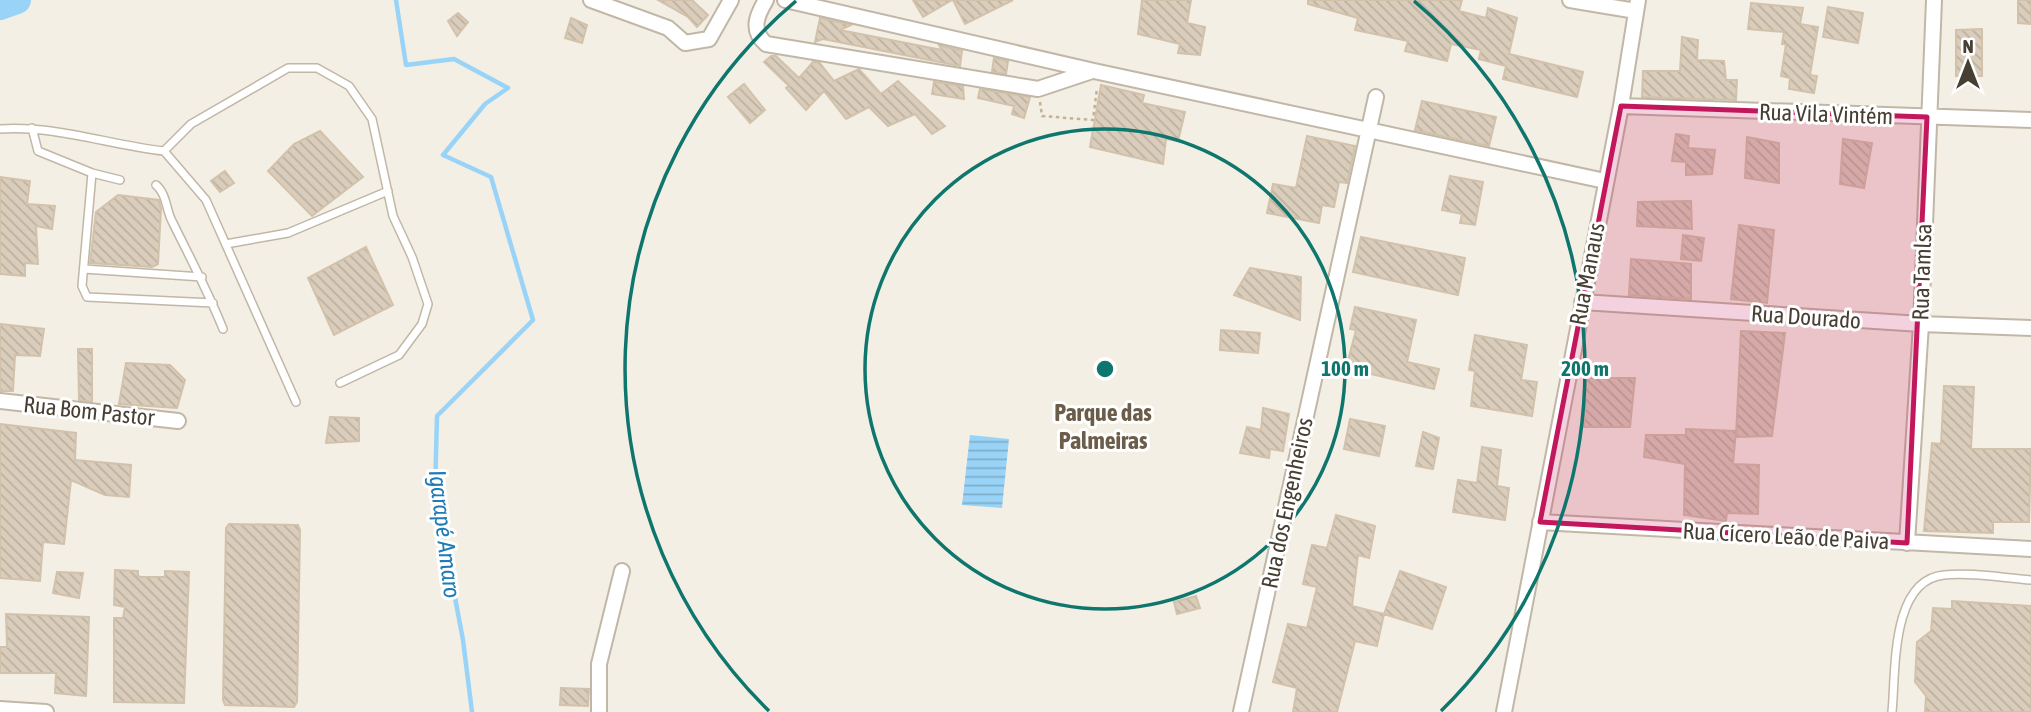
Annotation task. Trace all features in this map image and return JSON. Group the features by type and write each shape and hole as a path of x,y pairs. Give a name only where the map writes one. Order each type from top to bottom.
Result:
{"street":[{"path":"591,0 668,28 685,43 709,39 731,0"},
{"path":"766,0 757,15 756,24 760,39 766,44 1038,89 1094,71"},
{"path":"785,0 1094,71 1605,181"},
{"path":"1570,0 1637,5"},
{"name":"Rua Tamlsa","path":"1907,543 1921,324 1927,117 1934,0"},
{"name":"Rua Manaus","path":"1504,712 1621,106 1637,5"},
{"name":"Rua dos Engenheiros","path":"1241,712 1376,97"},
{"name":"Rua Vila Vintém","path":"1621,106 2031,120"},
{"name":"Rua Dourado","path":"1582,302 1921,324 2031,328"},
{"name":"Rua Bom Pastor","path":"0,401 178,421"},
{"name":"Rua Cícero Leão de Paiva","path":"1540,523 2031,549"},
{"path":"599,712 599,664 622,571"},
{"path":"0,709 46,712"}],"lane":[{"path":"164,151 191,124 288,68 317,68 349,86 372,120 393,216 412,257 428,304 422,324 399,355 340,383"},
{"path":"0,128 32,128 164,151 206,200 296,402"},
{"path":"32,128 38,150 92,173 120,180"},
{"path":"92,173 82,286 88,296 213,303"},
{"path":"156,185 161,190 170,216 202,277 223,329"},
{"path":"226,244 288,233 387,191"},
{"path":"83,269 202,277"},
{"path":"1892,712 1900,619 1909,598 1923,583 1942,575 2031,580"}],"path":[{"path":"1038,89 1042,116 1093,120 1098,96 1094,71"}],"highlighted area":[{"path":"1621,106 1927,117 1907,543 1540,522"}],"water":[{"path":"970,435 1009,439 1002,508 962,505"}],"building":[{"path":"658,0 692,0 708,15 697,27 688,17"},
{"path":"913,0 952,0 923,17"},
{"path":"953,0 1013,0 965,24"},
{"path":"1142,0 1191,0 1187,23 1205,27 1200,55 1178,53 1180,44 1138,34"},
{"path":"1308,0 1462,0 1459,11 1486,18 1488,8 1517,18 1509,54 1583,72 1577,97 1503,79 1506,66 1479,59 1481,50 1451,44 1447,61 1405,51 1408,41 1355,30 1358,18 1308,4"},
{"path":"2018,0 2031,0 2031,24 2018,23"},
{"path":"1751,3 1803,8 1800,24 1818,27 1810,75 1817,76 1814,93 1789,89 1790,78 1781,76 1786,44 1782,44 1784,32 1748,29"},
{"path":"1828,7 1863,13 1858,43 1823,37"},
{"path":"458,13 468,22 457,36 448,21"},
{"path":"571,18 587,25 582,43 565,38"},
{"path":"820,18 851,25 840,30 942,50 939,45 962,51 960,66 823,39 815,42"},
{"path":"1982,29 1982,76 1956,76 1956,30"},
{"path":"1682,37 1698,40 1697,60 1724,61 1726,80 1737,80 1736,100 1642,97 1643,71 1680,71"},
{"path":"771,56 776,56 799,78 813,62 819,62 834,81 859,69 881,94 898,81 945,126 932,134 915,114 888,126 869,107 846,119 824,91 806,110 786,88 789,86 764,62"},
{"path":"994,58 1008,61 1006,74 992,72"},
{"path":"934,82 963,86 964,99 932,94"},
{"path":"744,84 765,110 750,123 728,97"},
{"path":"1101,85 1144,95 1142,103 1185,112 1178,141 1166,139 1163,164 1090,147"},
{"path":"980,89 1030,97 1024,118 1012,114 1014,106 978,98"},
{"path":"1422,101 1496,117 1489,146 1415,130"},
{"path":"320,131 363,177 312,216 268,171 294,144"},
{"path":"1676,134 1689,136 1688,148 1715,150 1712,174 1686,175 1686,162 1672,161"},
{"path":"1307,136 1355,146 1347,183 1339,182 1334,207 1322,205 1319,223 1267,213 1273,184 1296,188"},
{"path":"1747,137 1779,143 1779,183 1745,178"},
{"path":"1843,139 1872,143 1864,188 1840,184"},
{"path":"225,171 234,183 220,192 211,181"},
{"path":"1450,176 1483,182 1475,225 1460,223 1462,214 1442,210"},
{"path":"0,177 30,181 27,204 55,206 52,229 36,226 38,264 25,263 25,276 0,274"},
{"path":"118,195 159,200 161,209 158,264 152,267 90,263 96,212"},
{"path":"1691,201 1692,229 1637,226 1638,202"},
{"path":"1739,225 1774,230 1767,303 1731,299"},
{"path":"1683,235 1704,238 1701,261 1681,259"},
{"path":"1361,237 1465,258 1458,295 1353,272"},
{"path":"366,247 393,305 334,335 308,278"},
{"path":"1631,259 1691,264 1691,299 1629,295"},
{"path":"1250,268 1301,277 1300,320 1234,295"},
{"path":"1355,307 1416,320 1407,362 1439,369 1434,389 1346,368 1356,330 1350,329"},
{"path":"0,324 44,329 40,356 15,355 13,391 0,391"},
{"path":"1221,330 1260,333 1258,353 1220,350"},
{"path":"1741,331 1785,333 1772,436 1736,437"},
{"path":"1475,335 1527,345 1521,380 1537,382 1532,416 1471,406 1475,371 1469,370"},
{"path":"78,349 92,349 92,402 79,400"},
{"path":"126,363 170,365 185,380 177,408 119,404"},
{"path":"1586,378 1635,378 1630,427 1584,427"},
{"path":"1944,386 1974,387 1971,449 2031,449 2029,522 1993,522 1993,533 1924,531 1932,443 1941,444"},
{"path":"1263,408 1289,414 1283,451 1270,449 1269,458 1240,453 1247,427 1261,430"},
{"path":"330,417 359,418 359,441 326,443"},
{"path":"1350,419 1385,426 1379,456 1344,449"},
{"path":"0,424 76,433 75,460 131,465 129,497 105,495 71,480 64,544 43,542 40,581 0,578"},
{"path":"1686,429 1736,431 1733,464 1759,465 1758,514 1727,513 1726,521 1684,515 1685,464 1644,457 1646,435 1686,435"},
{"path":"1423,432 1439,438 1433,469 1416,466"},
{"path":"1482,447 1501,450 1497,486 1509,488 1505,520 1453,512 1458,480 1477,483"},
{"path":"1336,515 1375,526 1369,558 1358,555 1352,606 1384,614 1377,646 1355,641 1337,712 1293,712 1297,688 1273,682 1288,624 1307,628 1317,587 1303,584 1312,545 1327,548"},
{"path":"229,524 298,525 300,530 297,702 294,707 225,705 223,700 226,528"},
{"path":"115,570 138,571 138,576 141,577 165,577 165,571 189,572 184,703 114,702 114,618 123,618 125,607 114,605"},
{"path":"1400,571 1446,587 1432,629 1384,614"},
{"path":"57,572 83,573 79,598 53,593"},
{"path":"1196,596 1200,608 1177,614 1174,602"},
{"path":"1952,601 2031,606 2031,712 1925,712 1926,696 1915,682 1917,642 1931,631 1933,608 1952,609"},
{"path":"6,614 89,617 86,696 55,693 56,673 0,673 0,647 7,647"},
{"path":"561,688 589,689 588,706 560,705"}],"waterway":[{"path":"0,6 17,0"},
{"name":"Igarapé Amaro","path":"396,0 406,65 454,59 508,88 485,104 443,155 491,177 533,320 437,416 435,492 463,640 472,712"}],"district":[{"name":"Parque das Palmeiras","path":"1103,426"}]}
